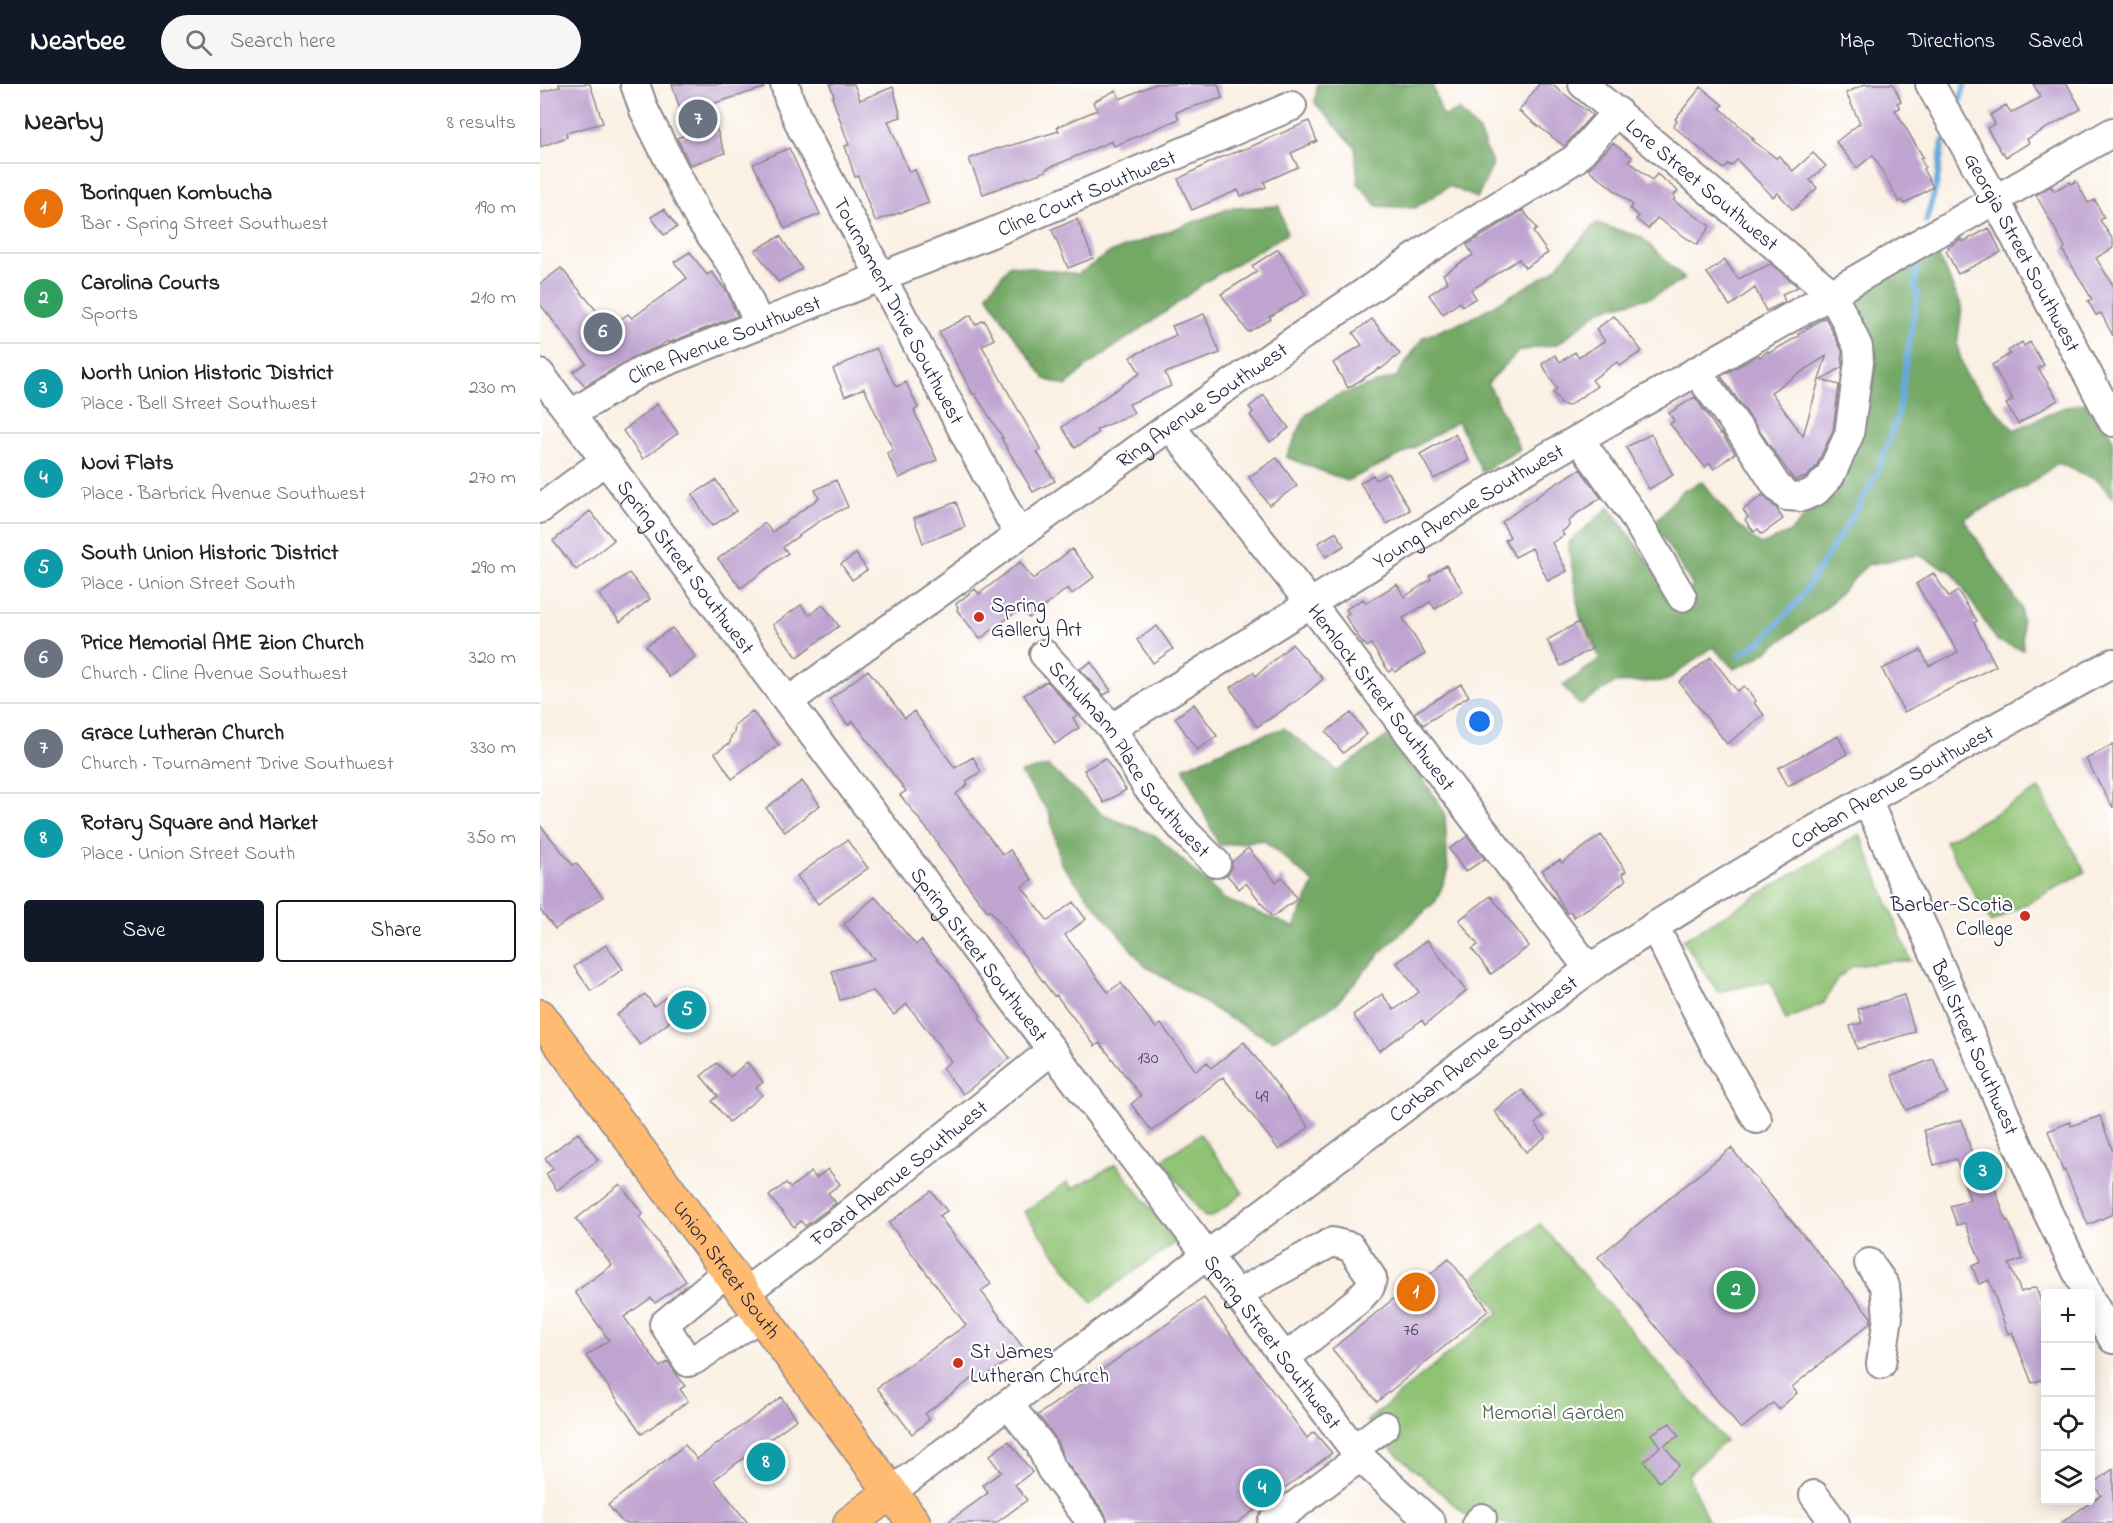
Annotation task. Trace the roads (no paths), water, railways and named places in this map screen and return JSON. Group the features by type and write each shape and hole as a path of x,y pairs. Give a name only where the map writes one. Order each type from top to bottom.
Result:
{"main road":[{"name":"Union Street South","path":"540,1016 914,1523"},
{"path":"850,1523 891,1492"}],"street":[{"path":"635,84 644,110 670,162 699,218 734,268 759,324"},
{"name":"Tournament Drive Southwest","path":"785,84 802,129 1019,535"},
{"name":"Lore Street Southwest","path":"1583,84 1826,289"},
{"name":"Georgia Street Southwest","path":"1930,84 1995,199 2113,422"},
{"name":"Cline Court Southwest","path":"882,275 1000,229 1292,106"},
{"name":"Ring Avenue Southwest","path":"789,702 1170,426 1428,249 1575,159 1617,111"},
{"name":"Young Avenue Southwest","path":"1112,728 1509,479 1696,370 1826,289 1995,199 2113,132"},
{"name":"Cline Avenue Southwest","path":"572,414 642,371 882,275"},
{"path":"1696,370 1776,485 1787,496 1802,497 1816,491 1830,476 1849,435 1858,371 1858,347 1826,289"},
{"name":"Spring Street Southwest","path":"540,374 1357,1453 1431,1523"},
{"name":"Hemlock Street Southwest","path":"1170,426 1310,603 1589,969"},
{"path":"1579,439 1632,513 1682,597"},
{"path":"540,509 606,460"},
{"name":"Schulmann Place Southwest","path":"1044,654 1112,728 1147,787 1187,834 1216,863"},
{"name":"Corban Avenue Southwest","path":"891,1492 1589,969 1654,926 1794,841 2113,663"},
{"name":"Bell Street Southwest","path":"1867,800 2043,1202 2086,1289"},
{"path":"1654,926 1719,1054 1757,1119"},
{"name":"Foard Avenue Southwest","path":"744,1293 858,1207 1052,1050"},
{"path":"1237,1294 1332,1242 1351,1247 1372,1278 1370,1287 1335,1320 1285,1358"},
{"path":"1869,1263 1885,1286 1888,1317 1881,1364"},
{"path":"2095,1306 2113,1339"},
{"path":"1008,1404 1040,1444 1051,1469 1092,1523"},
{"path":"1272,1523 1357,1453 1385,1426"},
{"path":"1814,1496 1835,1523"}],"waterway":[{"path":"1959,104 1965,84"},
{"path":"1926,221 1936,187 1943,141"},
{"path":"1739,655 1763,640 1799,600 1878,472 1898,415 1918,293 1914,289 1918,260"}],"place":[{"name":"Grace Lutheran Church","path":"698,119"},
{"name":"Price Memorial AME Zion Church","path":"603,332"},
{"name":"Spring Gallery Art","path":"979,617"},
{"name":"Barber-Scotia College","path":"2025,916"},
{"name":"South Union Historic District","path":"687,1010"},
{"name":"North Union Historic District","path":"1983,1171"},
{"name":"Carolina Courts","path":"1736,1290"},
{"name":"Borinquen Kombucha","path":"1416,1292"},
{"name":"St James Lutheran Church","path":"958,1363"},
{"name":"Rotary Square and Market","path":"766,1462"},
{"name":"Novi Flats","path":"1262,1488"}],"park label":[{"name":"Memorial Garden","path":"1553,1412"}]}
